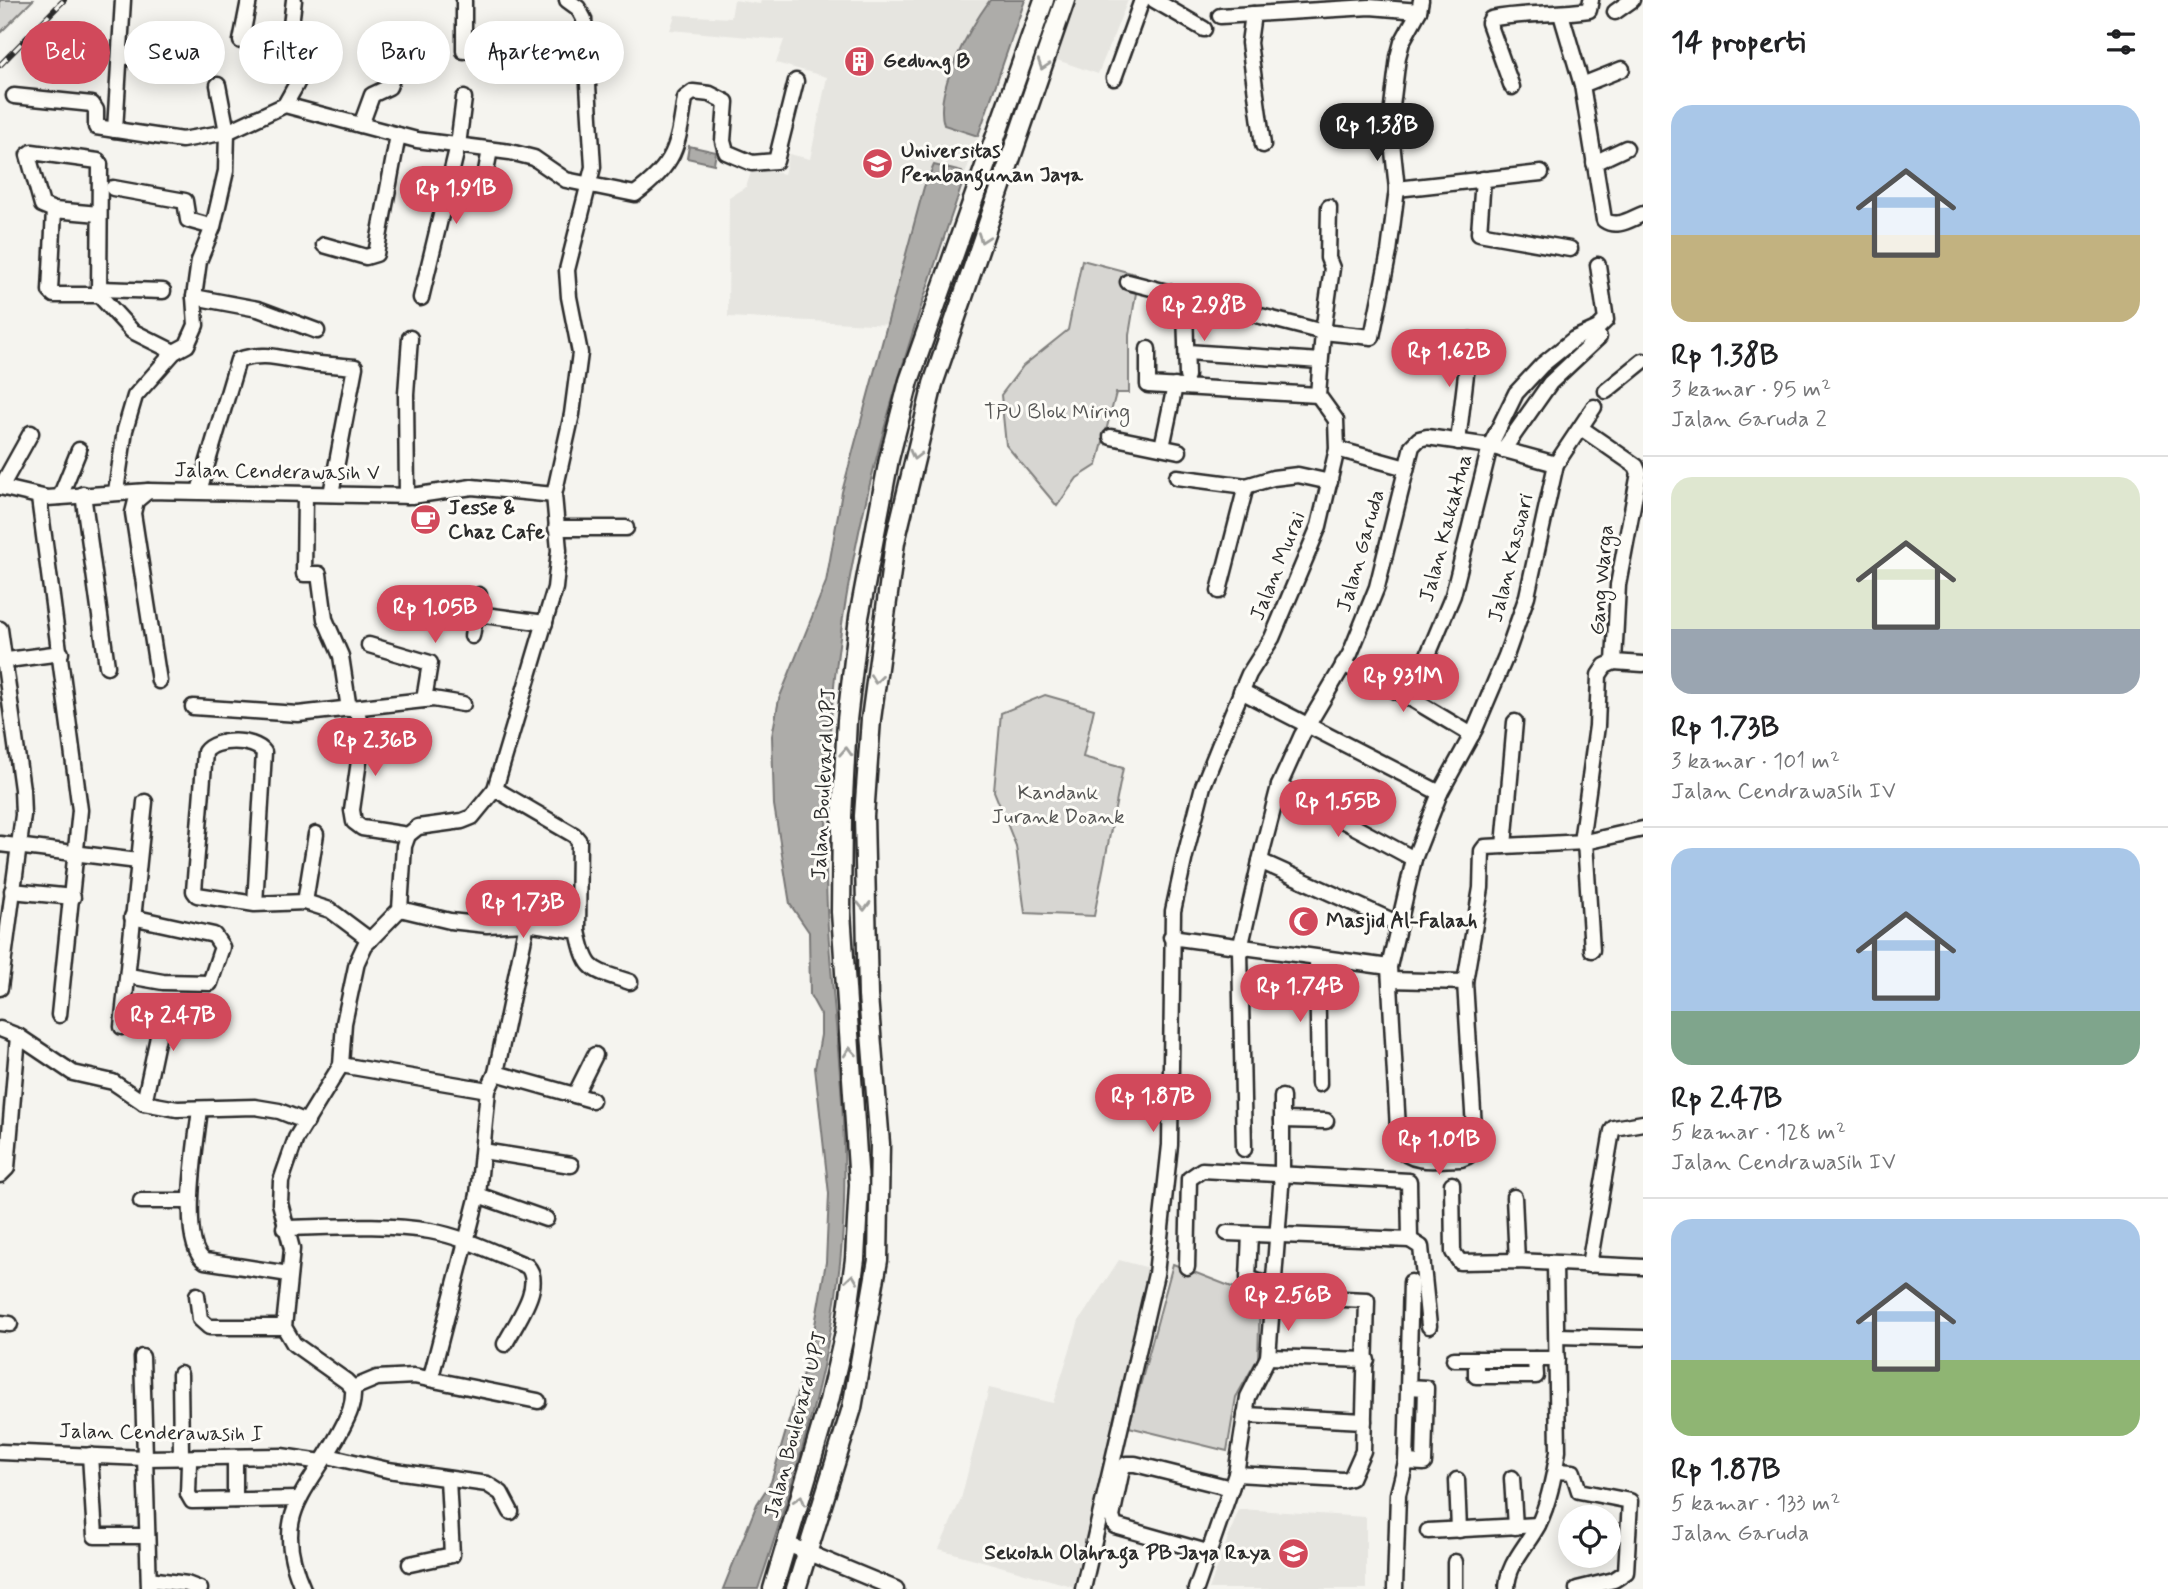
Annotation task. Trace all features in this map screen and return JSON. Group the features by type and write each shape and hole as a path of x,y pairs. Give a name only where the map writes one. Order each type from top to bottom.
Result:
{"street":[{"path":"115,130 123,0"},
{"path":"245,21 249,0"},
{"path":"14,96 92,104 96,110 95,126 115,130 182,140 227,132 285,105 305,64 304,45 290,33 294,0"},
{"path":"464,0 464,21"},
{"path":"353,1388 294,1344 284,1327 292,1249 284,1228 281,1181 296,1138 341,1065 357,962 370,940 400,909 404,846 408,835 418,827 462,821 471,817 495,789 555,588 559,550 554,495 572,414 580,353 569,297 567,270 593,167 584,19 578,8 567,0"},
{"name":"Jalan Boulevard UPJ","path":"773,1589 830,1401 845,1332 855,1259 859,1184 841,899 846,748 859,617 888,459 909,381 1044,0"},
{"name":"Jalan Boulevard UPJ","path":"796,1589 852,1408 878,1260 880,1144 867,984 864,816 883,614 895,542 933,384 1065,0"},
{"path":"1114,78 1142,0"},
{"path":"1154,0 1204,29"},
{"path":"1511,87 1490,21 1520,13 1560,14 1589,9 1591,0"},
{"path":"1615,12 1632,0"},
{"path":"1128,282 1322,332 1372,337 1389,252 1397,189 1390,123 1398,57 1402,42 1420,6 1350,4 1220,16"},
{"path":"1253,14 1249,43 1263,145"},
{"path":"1560,14 1582,85 1604,220 1611,225 1619,224 1643,214"},
{"path":"120,57 124,57"},
{"path":"1582,85 1622,69"},
{"path":"285,105 398,135 534,158 566,180 589,187 635,194 654,180 670,162 680,131 685,98 693,92 710,94 726,102 723,141 726,152 752,163 771,163 779,156 796,81"},
{"path":"361,125 372,95 389,84"},
{"path":"116,491 128,411 135,396 174,352 187,345 193,336 199,261 213,227 226,171 227,132 218,85"},
{"path":"421,298 458,145 464,98"},
{"path":"324,245 366,257 376,254 398,135"},
{"path":"1594,163 1626,148"},
{"path":"481,197 490,150"},
{"path":"99,214 42,205 38,200 26,158 32,152 98,161 102,168 99,292 132,331 174,352"},
{"path":"987,166 1005,174"},
{"path":"1397,189 1541,173"},
{"path":"1483,179 1479,233 1570,249"},
{"path":"113,188 185,201 188,220 213,227"},
{"path":"1148,349 1148,385 1318,395 1322,332 1332,268 1328,258 1329,207"},
{"path":"54,209 50,291 54,295 163,291"},
{"path":"1496,448 1516,393 1542,365 1574,339 1598,328 1606,320 1598,265"},
{"path":"194,298 258,309 317,331"},
{"path":"1185,310 1187,376"},
{"path":"1496,448 1550,383 1599,337"},
{"path":"407,496 406,394 410,338"},
{"path":"1470,340 1458,442 1496,448 1556,464"},
{"path":"1187,352 1320,360"},
{"path":"199,491 238,360 255,354 272,354 301,362 355,367 331,494"},
{"path":"1606,391 1643,360"},
{"path":"1162,447 1175,386"},
{"name":"Jalan Murai","path":"1083,1589 1156,1274 1170,1145 1173,911 1203,786 1241,691 1272,638 1319,526 1336,449 1336,420 1318,395"},
{"name":"Jalan Kasuari","path":"1465,982 1475,1144 1468,1156 1461,1159 1416,1160 1406,1157 1399,1147 1390,974 1414,859 1440,793 1472,735 1506,656 1527,596 1556,464 1594,407"},
{"name":"Gang Warga","path":"1581,428 1636,466 1639,493 1618,585 1614,662 1605,666 1599,675 1597,726 1583,842 1592,950"},
{"path":"0,487 31,433"},
{"path":"1111,437 1179,451"},
{"name":"Jalan Garuda","path":"1244,1149 1240,949 1279,786 1307,725 1343,664 1377,587 1412,446 1419,439 1427,437 1458,442"},
{"name":"Jalan Kakaktua","path":"1410,698 1453,595 1496,448"},
{"path":"1336,449 1406,468"},
{"path":"60,497 79,450"},
{"path":"1177,477 1246,486 1273,478 1298,475 1330,482"},
{"path":"1219,591 1246,486"},
{"name":"Jalan Cenderawasih V","path":"0,487 39,498 116,491 407,496 436,495 472,487 554,495"},
{"path":"148,491 136,501 133,513 159,681"},
{"path":"83,494 107,666"},
{"path":"304,495 304,573 319,574 325,619 341,656 353,709 363,733 352,810 354,822 362,828 408,835"},
{"path":"39,498 77,765 80,810 78,854 59,1015"},
{"path":"556,528 626,528"},
{"path":"472,636 479,596"},
{"path":"477,614 545,623"},
{"path":"0,629 2,661 22,789 18,847 0,988"},
{"path":"369,645 430,663 424,700"},
{"path":"2,661 61,653"},
{"path":"1614,662 1643,664"},
{"path":"1343,664 1410,698 1472,735"},
{"path":"1241,691 1440,793"},
{"path":"193,707 298,714 424,700 444,699 463,704"},
{"path":"1504,846 1515,722"},
{"path":"255,904 264,752 253,743 216,743 205,752 194,891 197,895 255,904 305,902 330,910 370,940"},
{"path":"1279,786 1414,859"},
{"path":"495,789 574,835 579,841 578,931 584,960 594,970 630,982"},
{"path":"122,1027 145,802"},
{"path":"1171,937 1317,958 1390,974 1465,982 1481,888 1480,856 1485,847 1583,842 1643,829"},
{"path":"305,902 316,834"},
{"path":"0,844 138,861"},
{"path":"1260,862 1399,924"},
{"path":"12,891 73,898"},
{"path":"400,909 487,925 527,923 578,931"},
{"path":"129,976 163,982 210,983 222,947 214,935 132,917"},
{"path":"431,1377 478,1195 488,1090 496,1073 527,923"},
{"path":"1317,958 1318,1084"},
{"path":"144,1103 164,1008"},
{"path":"0,1029 19,1036 64,1068 113,1082 144,1103 177,1110 255,1107 279,1111 307,1122"},
{"path":"0,1175 6,1168 4,1151 19,1036"},
{"path":"575,1095 595,1055"},
{"path":"341,1065 488,1090"},
{"path":"496,1073 592,1100"},
{"path":"1196,1589 1233,1481 1248,1397 1268,1357 1282,1174 1282,1097"},
{"path":"200,1109 190,1201 195,1249 199,1258 289,1274"},
{"path":"1282,1120 1326,1121"},
{"path":"1589,1265 1612,1131 1614,1128 1643,1123"},
{"path":"483,1151 571,1165"},
{"path":"1187,1266 1189,1179 1193,1173 1202,1170 1409,1181 1410,1240"},
{"path":"1452,1184 1455,1258 1460,1262 1517,1261 1643,1267"},
{"path":"478,1195 546,1219"},
{"path":"1514,1197 1517,1261"},
{"path":"141,1201 190,1201"},
{"path":"284,1228 392,1227 430,1231 465,1240 527,1266 534,1278 505,1344"},
{"path":"1227,1233 1410,1240 1421,1247 1429,1326"},
{"path":"1207,1552 1115,1526 1112,1517 1122,1469 1126,1464 1233,1481 1343,1480 1351,1478 1363,1451 1367,1300 1273,1292 1248,1278 1250,1234"},
{"path":"1507,1589 1513,1566 1538,1525 1555,1471 1558,1451 1555,1264"},
{"path":"1395,1589 1398,1494 1406,1462 1411,1282"},
{"path":"197,1295 200,1319 209,1327 284,1327"},
{"path":"1557,1336 1643,1338"},
{"path":"142,1357 149,1584 187,1584 200,1589"},
{"path":"1268,1357 1367,1360"},
{"path":"1454,1359 1476,1359 1476,1376 1536,1376 1535,1359 1557,1359"},
{"path":"180,1374 185,1459 191,1500 299,1499"},
{"path":"353,1388 387,1376 431,1377 538,1401"},
{"path":"303,1589 290,1554 288,1536 299,1499 325,1459 352,1409 353,1388"},
{"path":"1245,1415 1364,1421"},
{"name":"Jalan Cenderawasih I","path":"0,1452 185,1459 281,1456 325,1459 494,1487 511,1512"},
{"path":"90,1455 94,1536 140,1536"},
{"path":"234,1500 235,1463"},
{"path":"1555,1471 1573,1472 1579,1491 1630,1501 1626,1572 1614,1580 1577,1589"},
{"path":"1512,1478 1515,1527"},
{"path":"410,1564 452,1555 448,1479"},
{"path":"1457,1480 1459,1530"},
{"path":"1428,1531 1538,1525"},
{"path":"787,1544 896,1589"},
{"path":"1455,1562 1455,1589"}],"shaded area":[{"name":"Universitas Pembangunan Jaya","path":"734,0 760,4 761,0 1025,0 913,326 728,317 729,197 746,187 753,166 784,174 789,154 810,159 827,77 776,63 784,40 670,30 675,15 731,18"},
{"path":"990,0 1025,0 978,136 944,125 942,111 948,77 955,60"},
{"path":"1077,0 1128,0 1098,74 1054,59"},
{"path":"689,146 716,152 714,164 687,158"},
{"path":"934,165 962,172 964,179 918,315 878,451 848,590 837,660 830,732 826,830 827,904 842,1099 844,1168 841,1252 835,1301 827,1350 803,1447 758,1589 723,1589 757,1504 771,1482 812,1342 826,1262 829,1194 815,1068 821,1035 821,1015 810,995 809,932 790,904 774,805 772,736 779,699 826,582 842,492 924,187"},
{"path":"1119,1260 1153,1269 1075,1587 939,1549 961,1499 989,1388 1053,1403 1079,1321"},
{"name":"Sekolah Olahraga PB Jaya Raya","path":"1239,1509 1366,1517 1366,1589 1209,1589"}],"green space":[{"path":"0,0 33,0 0,33"},
{"name":"TPU Blok Miring","path":"1082,260 1139,275 1129,335 1129,393 1116,393 1097,465 1077,478 1057,506 1006,445 1001,395 1023,366 1068,330"},
{"name":"Kandank Jurank Doank","path":"1045,695 1094,709 1083,757 1123,768 1094,916 1025,913 1016,846 994,791 1001,713"},
{"path":"1173,1264 1260,1298 1258,1358 1236,1397 1227,1451 1129,1427"}],"railway":[{"path":"0,65 64,0"}],"place":[{"name":"Gedung B","path":"860,61"},
{"name":"Universitas Pembangunan Jaya","path":"878,163"},
{"name":"Jesse & Chaz Cafe","path":"425,520"},
{"name":"Masjid Al-Falaah","path":"1303,921"},
{"name":"Sekolah Olahraga PB Jaya Raya","path":"1294,1553"}]}
